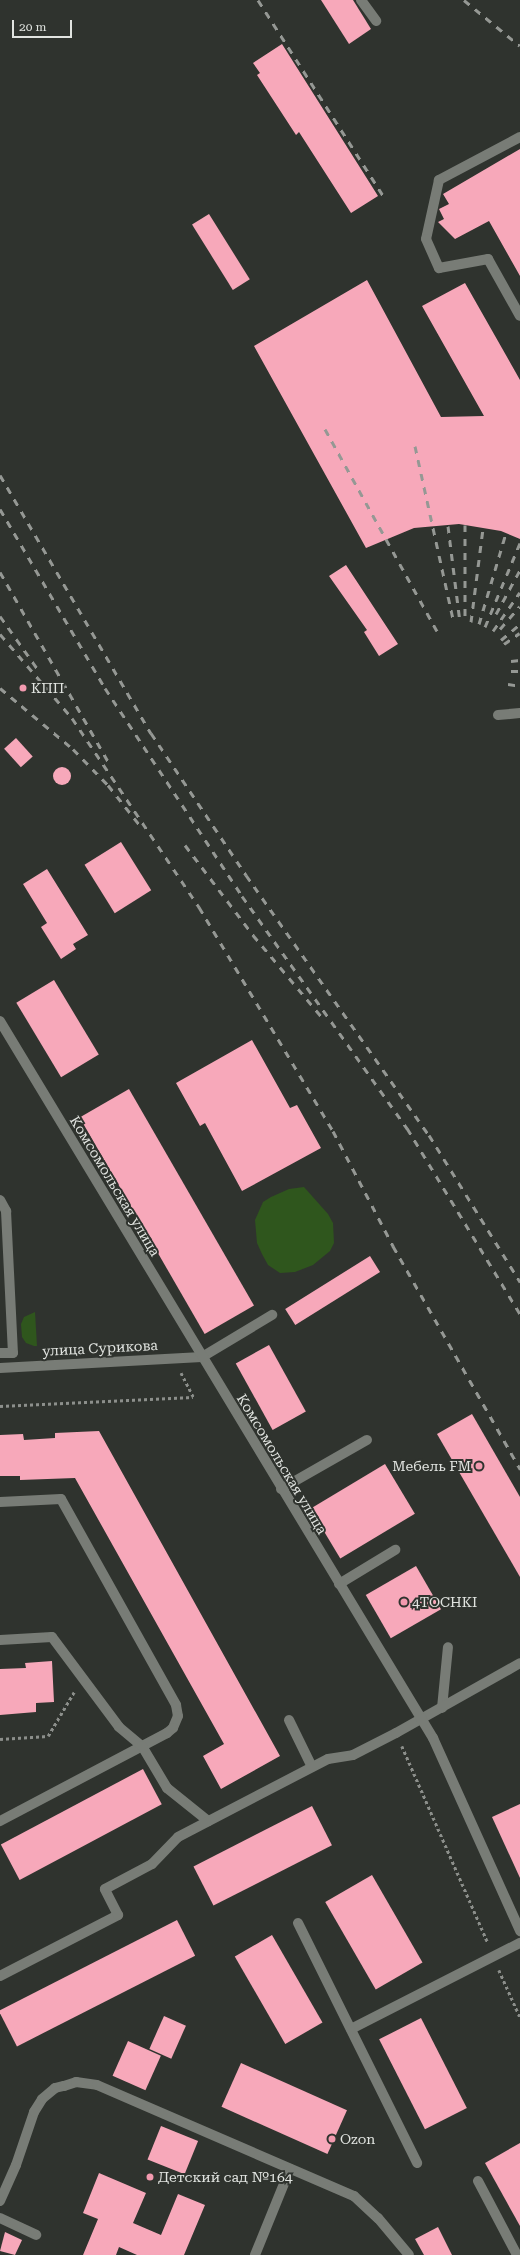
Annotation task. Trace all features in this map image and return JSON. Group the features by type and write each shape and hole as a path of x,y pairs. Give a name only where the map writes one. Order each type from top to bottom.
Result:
{"main road":[{"path":"361,0 376,21"},
{"path":"520,137 439,180 426,239 439,268 488,259 520,316"},
{"path":"498,715 520,713"},
{"name":"Комсомольская улица","path":"0,1021 281,1489 433,1738 520,1931"},
{"path":"0,1200 6,1211 13,1353 0,1353"},
{"path":"202,1357 272,1315"},
{"name":"улица Сурикова","path":"0,1368 202,1357"},
{"path":"281,1489 367,1440"},
{"path":"0,1502 61,1499 177,1710 173,1728 0,1821"},
{"path":"339,1584 395,1550"},
{"path":"0,1640 52,1637 119,1727 142,1746 167,1788 208,1821"},
{"path":"442,1708 448,1647"},
{"path":"0,1976 118,1915 105,1889 152,1864 178,1837 328,1759 353,1755 422,1720 520,1663"},
{"path":"289,1720 312,1767"},
{"path":"298,1923 417,2163"},
{"path":"351,2028 520,1943"},
{"path":"0,2201 16,2165 34,2112 55,2088 76,2082 97,2085 354,2196 378,2218 409,2255"},
{"path":"255,2255 290,2169"},
{"path":"478,2181 517,2255"},
{"path":"0,2218 36,2235"}],"path":[{"path":"0,1406 193,1397 174,1359"},
{"path":"0,1739 48,1736 82,1677"},
{"path":"396,1733 520,2017"}],"green space":[{"path":"304,1187 328,1214 333,1223 334,1243 330,1251 313,1265 295,1272 280,1273 268,1265 262,1254 257,1243 255,1220 263,1202 289,1189"},
{"path":"35,1312 37,1346 26,1343 22,1337 21,1324 24,1317"}],"building":[{"path":"321,0 353,0 371,29 349,44"},
{"path":"282,44 378,196 351,213 299,132 296,135 257,75 260,73 253,63"},
{"path":"520,149 520,276 489,221 455,239 438,222 444,219 439,209 449,204 443,194"},
{"path":"209,214 250,279 233,290 192,225"},
{"path":"367,280 441,417 484,416 422,306 465,283 520,380 520,539 501,531 459,524 414,528 366,548 254,346"},
{"path":"346,565 398,644 379,656 364,632 367,630 329,576"},
{"path":"16,738 33,757 21,767 4,749"},
{"path":"62,767 68,770 71,776 68,782 62,785 56,782 53,776 56,770"},
{"path":"121,842 151,890 115,913 85,865"},
{"path":"47,869 88,935 73,944 76,949 61,959 41,927 47,923 23,884"},
{"path":"54,980 99,1055 61,1077 16,1003"},
{"path":"252,1040 290,1108 297,1105 321,1148 242,1191 205,1123 200,1126 176,1083"},
{"path":"129,1089 254,1306 205,1334 80,1118"},
{"path":"370,1256 380,1272 295,1325 285,1309"},
{"path":"269,1345 306,1411 273,1430 236,1363"},
{"name":"Мебель FM","path":"472,1414 520,1497 520,1577 437,1434"},
{"path":"99,1431 280,1756 221,1789 203,1756 224,1744 75,1478 20,1480 20,1476 0,1476 0,1435 23,1434 24,1440 55,1438 55,1433"},
{"path":"385,1464 415,1514 340,1559 310,1509"},
{"path":"416,1566 441,1609 391,1638 366,1595"},
{"path":"52,1661 54,1702 36,1703 36,1712 0,1715 0,1669 26,1668 25,1663"},
{"path":"143,1769 162,1804 20,1880 1,1845"},
{"path":"520,1804 520,1878 492,1817"},
{"path":"312,1806 332,1845 213,1906 193,1866"},
{"path":"372,1875 422,1962 376,1989 325,1902"},
{"path":"177,1920 195,1956 17,2046 0,2013 0,2010"},
{"path":"272,1935 322,2022 285,2044 235,1956"},
{"path":"164,2016 186,2026 171,2059 149,2049"},
{"path":"421,2018 467,2108 425,2129 379,2039"},
{"path":"128,2041 161,2056 145,2090 113,2076"},
{"path":"241,2063 347,2110 327,2154 221,2107"},
{"path":"161,2126 198,2141 185,2174 148,2159"},
{"path":"520,2143 520,2226 485,2163"},
{"path":"99,2173 146,2193 133,2223 161,2235 178,2194 205,2205 184,2255 137,2255 119,2247 116,2255 83,2255 98,2219 83,2213"},
{"path":"438,2227 452,2255 424,2255 415,2239"},
{"path":"5,2232 22,2240 15,2255 0,2251"}],"railway":[{"path":"258,0 386,200"},
{"path":"464,0 520,46"},
{"path":"325,429 437,631"},
{"path":"415,446 454,623"},
{"path":"0,475 151,733 246,875 429,1135 520,1282"},
{"path":"0,509 105,688 242,896 407,1128 520,1314"},
{"path":"465,525 465,622"},
{"path":"448,526 460,622"},
{"path":"471,622 483,528"},
{"path":"479,624 506,533"},
{"path":"485,627 520,543"},
{"path":"496,614 520,570"},
{"path":"0,572 109,763"},
{"path":"493,631 520,592"},
{"path":"500,629 520,606"},
{"path":"0,616 39,671"},
{"path":"501,640 520,624"},
{"path":"504,644 520,633"},
{"path":"0,634 72,718 199,907 333,1131 393,1246 520,1469"},
{"path":"511,661 520,660"},
{"path":"511,671 520,671"},
{"path":"508,684 520,686"},
{"path":"0,688 73,749 108,785 142,828"},
{"path":"185,845 253,935 321,1016"}],"place":[{"name":"КПП","path":"23,688"},
{"name":"Мебель FM","path":"479,1466"},
{"name":"4TOCHKI","path":"404,1602"},
{"name":"Ozon","path":"332,2139"},
{"name":"Детский сад №164","path":"150,2177"}]}
